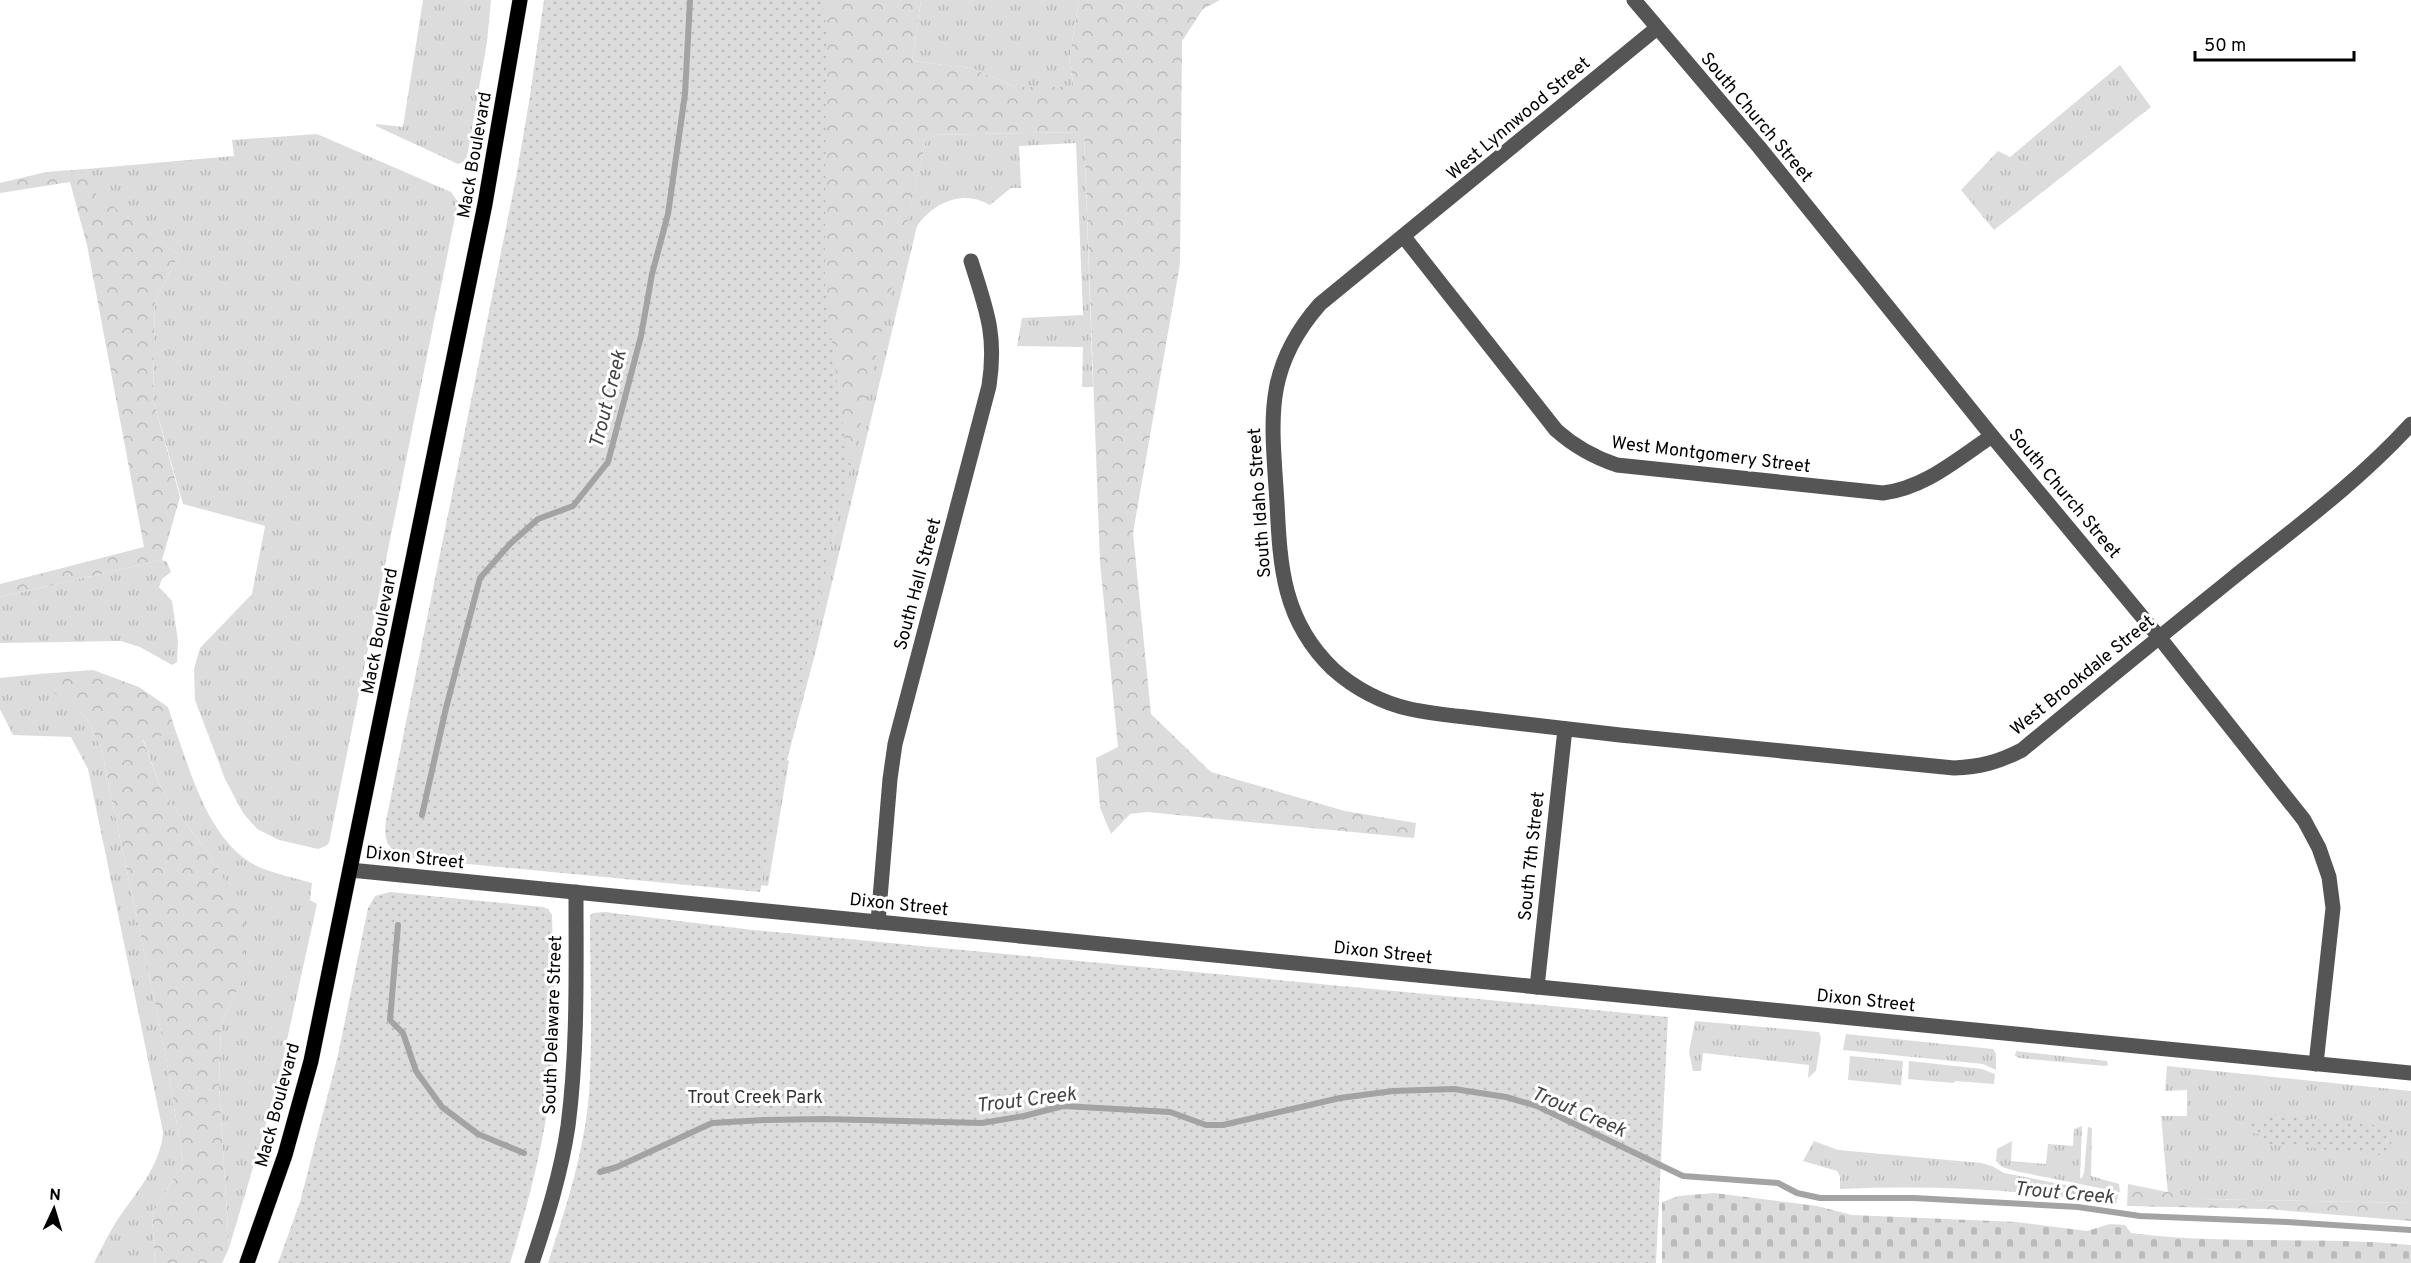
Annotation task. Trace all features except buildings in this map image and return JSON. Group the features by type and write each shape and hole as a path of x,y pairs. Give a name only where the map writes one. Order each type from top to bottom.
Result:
{"main road":[{"name":"Mack Boulevard","path":"247,1263 285,1155 303,1091 485,204 516,29 519,0"}],"street":[{"name":"South Church Street","path":"1634,0 1759,147 1992,436 2159,637 2304,820 2319,848 2329,877 2333,920 2316,1064"},
{"name":"West Lynnwood Street","path":"1404,237 1657,28"},
{"name":"West Montgomery Street","path":"1404,237 1556,430 1572,444 1601,460 1628,466 1883,493 1904,490 1922,483 1992,436"},
{"name":"South Idaho Street","path":"1404,237 1320,304 1302,325 1288,349 1278,374 1273,401 1272,429 1280,567 1287,596 1298,623 1314,648 1333,669 1357,687 1383,700 1410,709 1565,729"},
{"name":"South Hall Street","path":"878,922 895,744 989,386 993,358 991,325 971,261"},
{"name":"West Brookdale Street","path":"1565,729 1942,767 1976,767 2000,762 2022,750 2356,478 2411,424"},
{"name":"South 7th Street","path":"1537,987 1565,729"},
{"name":"Dixon Street","path":"350,870 2411,1073"},
{"name":"South Delaware Street","path":"532,1263 552,1204 568,1127 576,1023 576,892"}],"green space":[{"path":"423,0 491,0 487,42 467,157 458,164 376,126 376,124 403,127"},
{"path":"544,0 823,0 826,25 825,289 849,474 831,546 760,892 416,859 395,852 386,837 386,821 516,178"},
{"path":"811,0 921,0 912,61 971,68 1016,87 1074,87 1069,60 1079,0 1220,0 1203,9 1182,41 1180,264 1133,533 1151,714 1211,772 1345,811 1416,823 1414,838 1147,812 1130,814 1111,834 1100,808 1096,758 1118,747 1100,562 1084,132 927,135 849,474 821,296"},
{"path":"921,0 1079,0 1069,60 1074,87 1016,87 971,68 912,61"},
{"path":"2120,65 2151,107 1994,230 1961,190 1998,151 2010,157"},
{"path":"1084,132 1093,387 1082,387 1083,347 1017,346 1022,318 1083,315 1076,143 1019,146 1021,188 1011,188 990,205 970,198 950,200 932,210 917,226 816,650 787,760 789,761 768,886 715,880 831,546 927,135"},
{"path":"317,134 451,192 458,202 329,843 318,849 279,840 257,829 243,813 225,779 195,700 194,669 200,648 252,594 265,526 183,504 153,399 155,300 179,255 90,190 86,169 234,156 232,140"},
{"path":"86,169 91,190 179,255 155,300 153,399 180,497 162,560 0,597 0,584 144,547 87,245 70,182 0,193 0,183 46,172"},
{"path":"162,560 167,562 171,572 162,579 159,587 172,601 178,641 177,662 172,665 140,647 121,641 0,643 0,597"},
{"path":"93,670 139,687 168,707 176,732 143,740 162,791 213,860 245,916 245,974 221,1025 219,1085 229,1248 222,1263 155,1263 152,1214 183,1163 165,1051 101,748 86,717 54,693 39,674"},
{"path":"39,674 55,693 86,717 101,748 165,1051 183,1163 152,1214 155,1263 94,1263 116,1222 152,1168 161,1145 163,1132 88,769 71,737 13,735 0,709 0,678"},
{"path":"176,732 197,789 216,826 228,843 259,867 312,883 310,900 317,904 275,1094 229,1248 219,1085 221,1025 245,974 213,860 162,791 143,739"},
{"path":"390,892 543,907 548,909 552,915 554,1016 552,1076 536,1170 510,1263 278,1263 300,1202 338,1055 368,908 375,896"},
{"name":"Trout Creek Park","path":"605,912 753,930 1668,1017 1656,1263 548,1263 573,1180 587,1116 591,1050 590,916 593,913"},
{"path":"1695,1021 1819,1032 1821,1038 1816,1071 1808,1078 1809,1065 1703,1053 1701,1071 1693,1071 1689,1052"},
{"path":"1846,1034 1993,1049 1996,1054 1996,1070 1983,1064 1843,1050"},
{"path":"2016,1051 2107,1061 2108,1065 2019,1058 2015,1056"},
{"path":"1850,1056 1903,1061 1901,1085 1848,1080"},
{"path":"1909,1061 1982,1069 1995,1074 1994,1084 1908,1079"},
{"path":"2167,1066 2411,1091 2411,1203 2202,1199 2168,1194 2161,1116 2187,1116 2187,1090 2165,1091"},
{"path":"2262,1114 2393,1127 2390,1156 2260,1143 2260,1134 2250,1133 2251,1123 2261,1124"},
{"path":"2082,1126 2080,1178 2084,1173 2088,1127 2092,1128 2091,1176 2119,1184 2120,1192 2015,1171 2002,1167 1996,1161 1997,1149 2012,1141 2011,1161 2046,1164 2048,1144 2073,1146 2074,1129"},
{"path":"1814,1141 1838,1150 1981,1163 2004,1173 2118,1195 2116,1205 2013,1192 1909,1188 1840,1189 1840,1176 1837,1171 1803,1161"},
{"path":"2128,1184 2202,1199 2411,1203 2411,1221 2266,1209 2127,1206"},
{"path":"1714,1193 1817,1206 1852,1215 2017,1222 2087,1231 2110,1224 2125,1225 2131,1233 2201,1239 2376,1242 2411,1245 2411,1263 1662,1263 1662,1202 1679,1196"}],"waterway":[{"name":"Trout Creek","path":"422,815 446,708 480,578 510,544 538,519 573,506 608,462 641,336 652,274 668,214 685,94 690,0"},
{"name":"Trout Creek","path":"398,925 390,1020 403,1033 416,1071 442,1107 478,1134 524,1153"},
{"name":"Trout Creek","path":"600,1172 617,1167 712,1123 824,1119 982,1123 1063,1106 1170,1112 1206,1125 1223,1125 1340,1098 1393,1091 1454,1089 1506,1097 1537,1106 1683,1176 1778,1183 1797,1193 1820,1198 1914,1198 2078,1207 2140,1216 2411,1230"}]}
